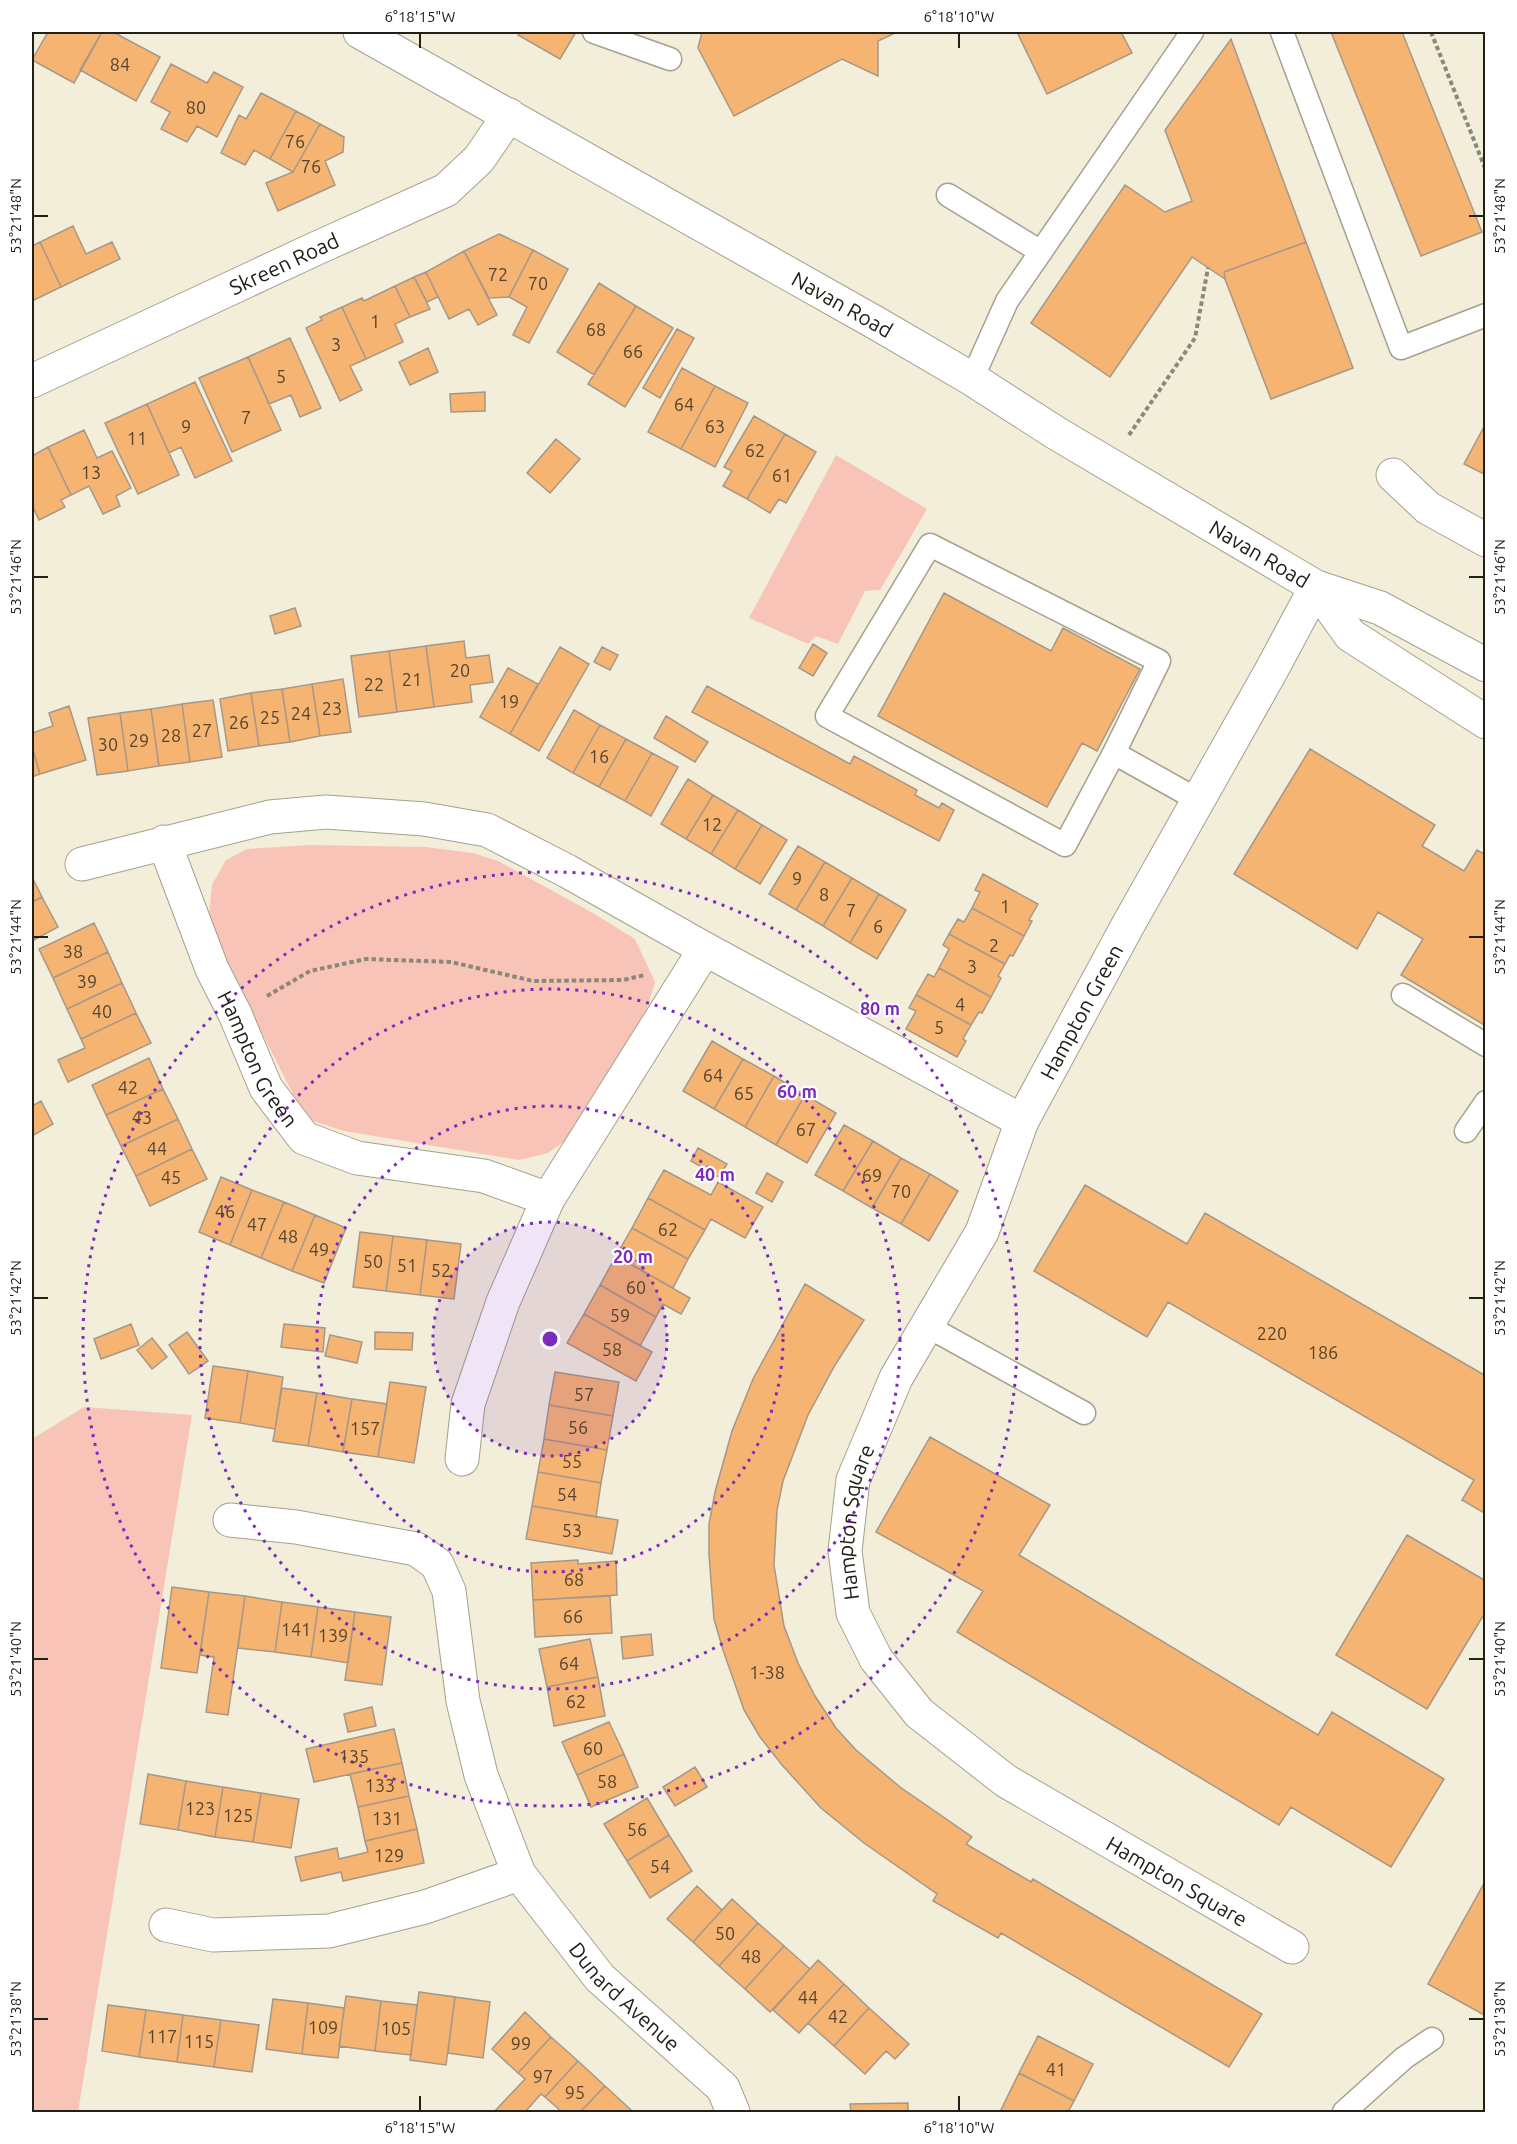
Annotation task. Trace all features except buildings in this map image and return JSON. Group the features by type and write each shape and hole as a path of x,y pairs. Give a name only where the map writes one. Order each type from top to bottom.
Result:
{"street":[{"name":"Navan Road","path":"360,32 972,379 1109,464 1316,587 1380,608 1485,666"},
{"name":"Skreen Road","path":"32,381 446,190 479,159 509,115"},
{"path":"1393,475 1428,508 1485,540"},
{"name":"Navan Road","path":"1316,587 1350,635 1485,722"},
{"name":"Hampton Green","path":"1022,1121 1122,935 1316,587"},
{"path":"82,864 270,817 326,812 424,819 487,830 567,871 705,949 1022,1121"},
{"name":"Hampton Green","path":"164,842 213,969 266,1088 304,1138 357,1158 484,1176 548,1199"},
{"path":"462,1459 468,1404 503,1302 548,1199 705,949"},
{"name":"Hampton Square","path":"1022,1121 982,1232 896,1378 853,1480 845,1551 853,1613 876,1659 919,1713 1006,1781 1292,1947"},
{"name":"Dunard Avenue","path":"230,1520 296,1527 416,1549 437,1564 449,1590 463,1701 481,1775 519,1874 600,1978 723,2088 733,2112"},
{"path":"166,1925 213,1935 329,1931 425,1907 519,1874"}],"lane":[{"path":"594,32 635,38 670,59"},
{"path":"972,379 1007,302 1192,32"},
{"path":"1282,32 1401,348 1485,315"},
{"path":"948,195 1041,252"},
{"path":"930,546 1159,661 1114,753 1065,845 828,716 930,546"},
{"path":"1114,753 1198,800"},
{"path":"1402,995 1485,1045"},
{"path":"1466,1131 1485,1102"},
{"path":"927,1326 1084,1413"},
{"path":"1344,2112 1404,2058 1432,2039"}],"path":[{"path":"1431,32 1485,168"},
{"path":"1109,464 1195,338 1208,268"},
{"path":"235,1014 310,971 366,959 451,962 533,981 623,980 641,977 651,972"}],"shaded area":[{"path":"836,455 927,509 880,590 865,591 838,644 816,636 808,644 749,618"},
{"path":"310,845 425,847 473,853 498,861 593,913 635,939 655,982 646,1011 573,1135 548,1153 519,1160 344,1131 313,1121 295,1098 227,964 209,915 212,885 226,860 247,849"},
{"path":"84,1407 192,1415 78,2112 32,2112 32,1439"}]}
